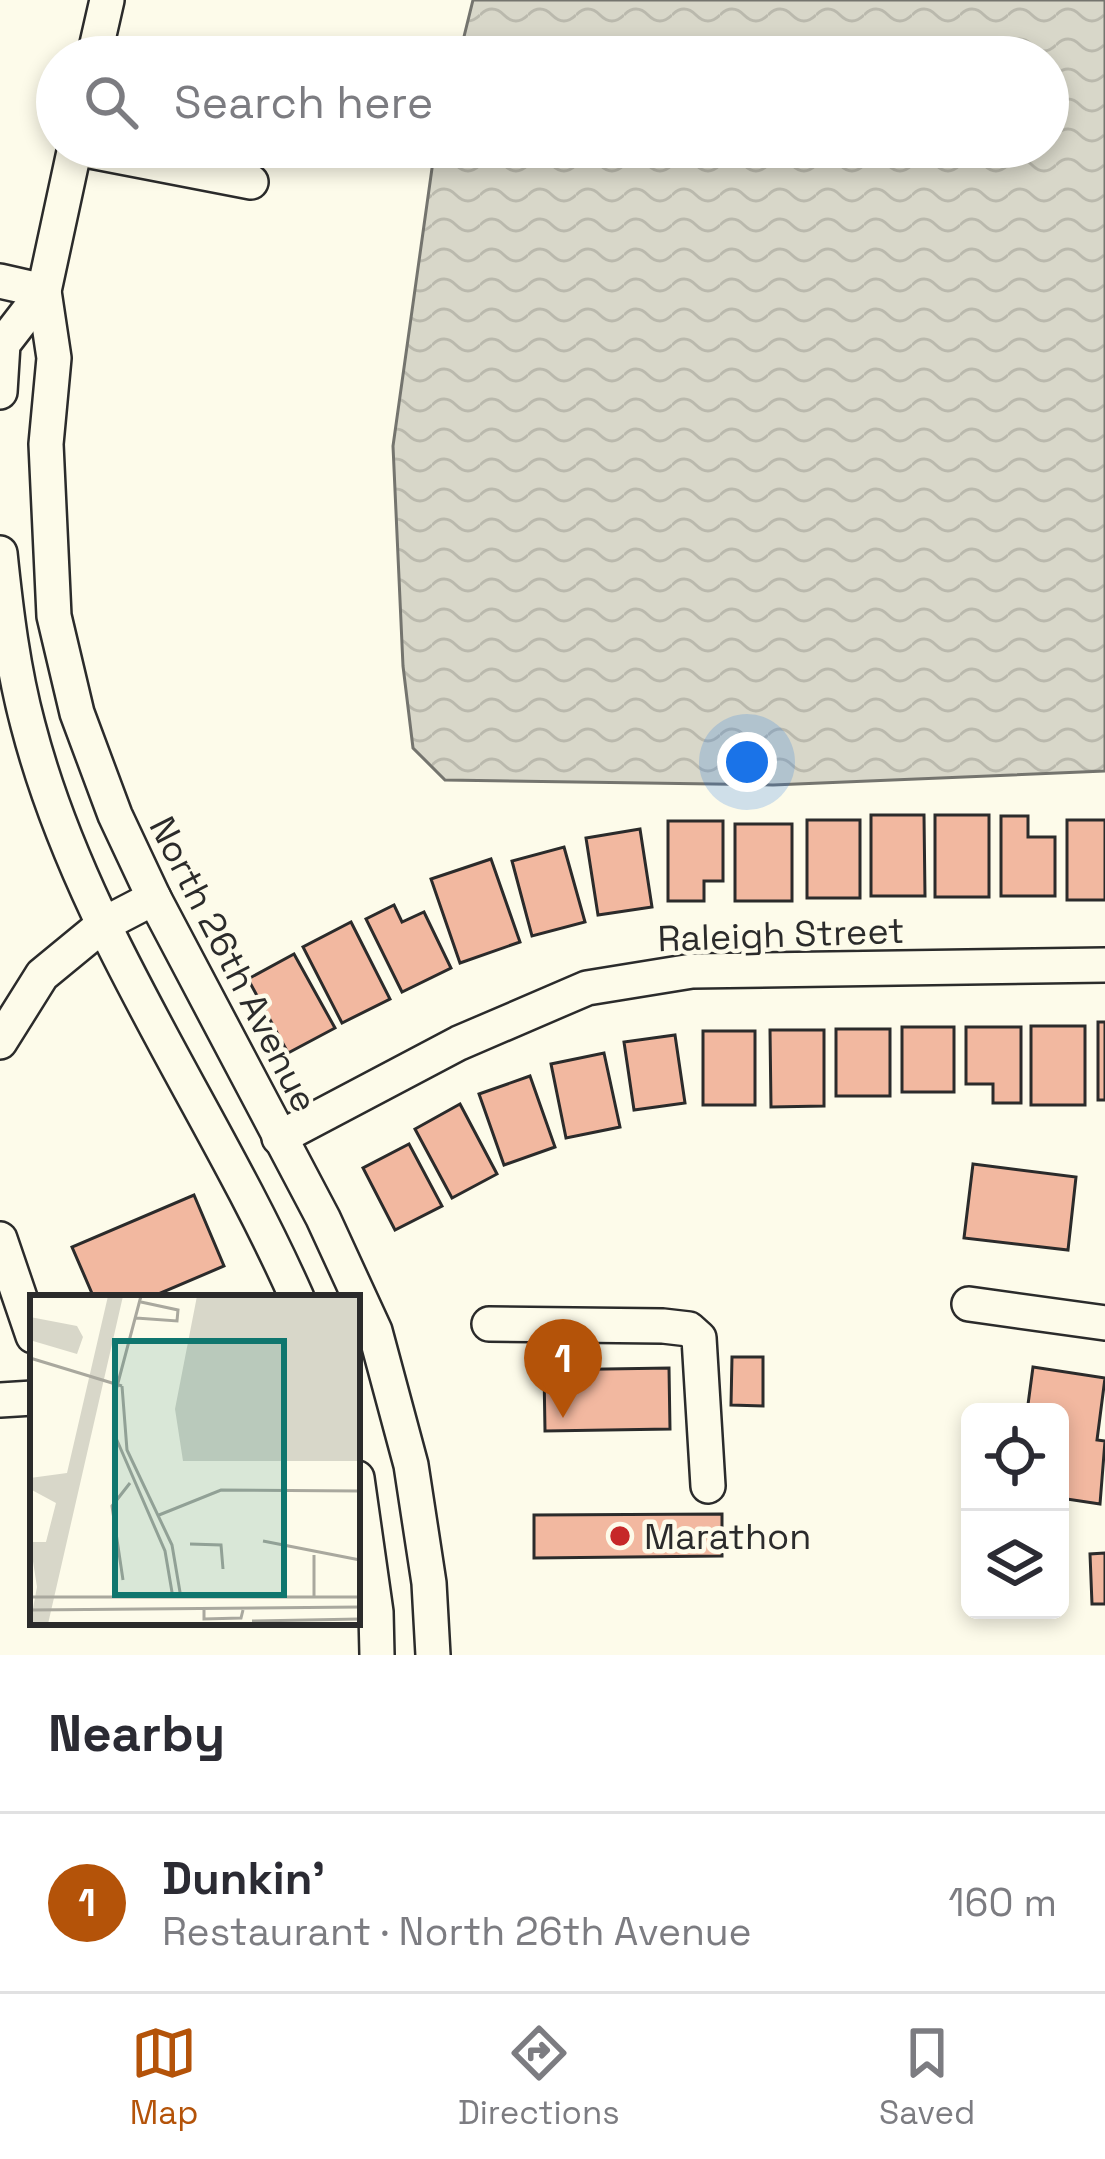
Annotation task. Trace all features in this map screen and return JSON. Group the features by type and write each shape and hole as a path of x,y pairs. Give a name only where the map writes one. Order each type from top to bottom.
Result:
{"street":[{"path":"98,36 106,0"},
{"name":"North 26th Avenue","path":"70,168 44,291 54,358 46,444 54,616 77,713 115,815 154,898 359,1295"},
{"path":"180,168 250,182"},
{"path":"0,281 44,291"},
{"name":"North 26th Avenue","path":"0,392 3,344 44,291"},
{"path":"0,553 8,630 28,726 66,837 104,924 231,1162 296,1295"},
{"path":"0,1042 42,975 104,924 154,898"},
{"name":"Raleigh Street","path":"279,1138 459,1043 587,988 692,971 1105,964"},
{"path":"0,1239 30,1327"},
{"name":"North 26th Avenue","path":"360,1297 393,1389 411,1465 429,1583 433,1655"},
{"path":"969,1304 1105,1323"},
{"path":"489,1324 689,1330 698,1338 708,1486"},
{"path":"0,1400 30,1398"},
{"path":"360,1497 377,1655"}],"water":[{"path":"473,0 1105,0 1105,771 773,785 445,780 413,748 403,666 393,446 432,168 1069,168 1069,36 464,36"}],"building":[{"path":"871,815 924,815 925,896 871,896"},
{"path":"935,815 989,815 989,897 935,897"},
{"path":"1001,816 1028,816 1028,837 1055,837 1055,896 1001,896"},
{"path":"807,820 860,820 860,898 807,898"},
{"path":"1067,820 1105,820 1105,900 1067,900"},
{"path":"668,821 723,821 723,881 704,881 704,901 668,901"},
{"path":"735,824 792,824 792,901 735,901"},
{"path":"640,829 652,907 598,915 586,838"},
{"path":"564,847 585,922 532,936 512,861"},
{"path":"491,859 520,942 460,963 431,879"},
{"path":"394,905 402,922 424,912 451,968 402,992 366,919"},
{"path":"351,922 390,999 342,1023 303,947"},
{"path":"294,954 335,1028 288,1053 248,979"},
{"path":"1098,1022 1105,1022 1105,1100 1098,1100"},
{"path":"1031,1026 1085,1026 1085,1105 1031,1105"},
{"path":"902,1027 954,1027 954,1092 902,1092"},
{"path":"966,1027 1021,1027 1021,1103 993,1103 993,1084 966,1084"},
{"path":"836,1029 890,1029 890,1096 836,1096"},
{"path":"770,1030 824,1030 824,1106 771,1107"},
{"path":"703,1031 755,1031 755,1105 703,1105"},
{"path":"675,1035 685,1103 634,1110 624,1042"},
{"path":"604,1053 620,1127 566,1138 551,1064"},
{"path":"530,1076 555,1147 504,1165 479,1094"},
{"path":"460,1104 497,1174 452,1198 415,1129"},
{"path":"409,1144 442,1206 395,1230 363,1168"},
{"path":"973,1164 1076,1177 1068,1250 964,1238"},
{"path":"194,1195 224,1266 156,1295 93,1295 72,1247"},
{"path":"732,1357 763,1357 763,1406 731,1405"},
{"path":"1033,1367 1105,1378 1097,1440 1105,1441 1100,1504 1069,1499 1069,1403 1028,1403"},
{"path":"669,1368 670,1429 545,1431 544,1370"},
{"path":"722,1514 722,1556 534,1558 534,1515"},
{"path":"1105,1553 1105,1604 1092,1604 1090,1554"}],"place":[{"name":"Dunkin'","path":"563,1418"},
{"name":"Marathon","path":"620,1536"}]}
